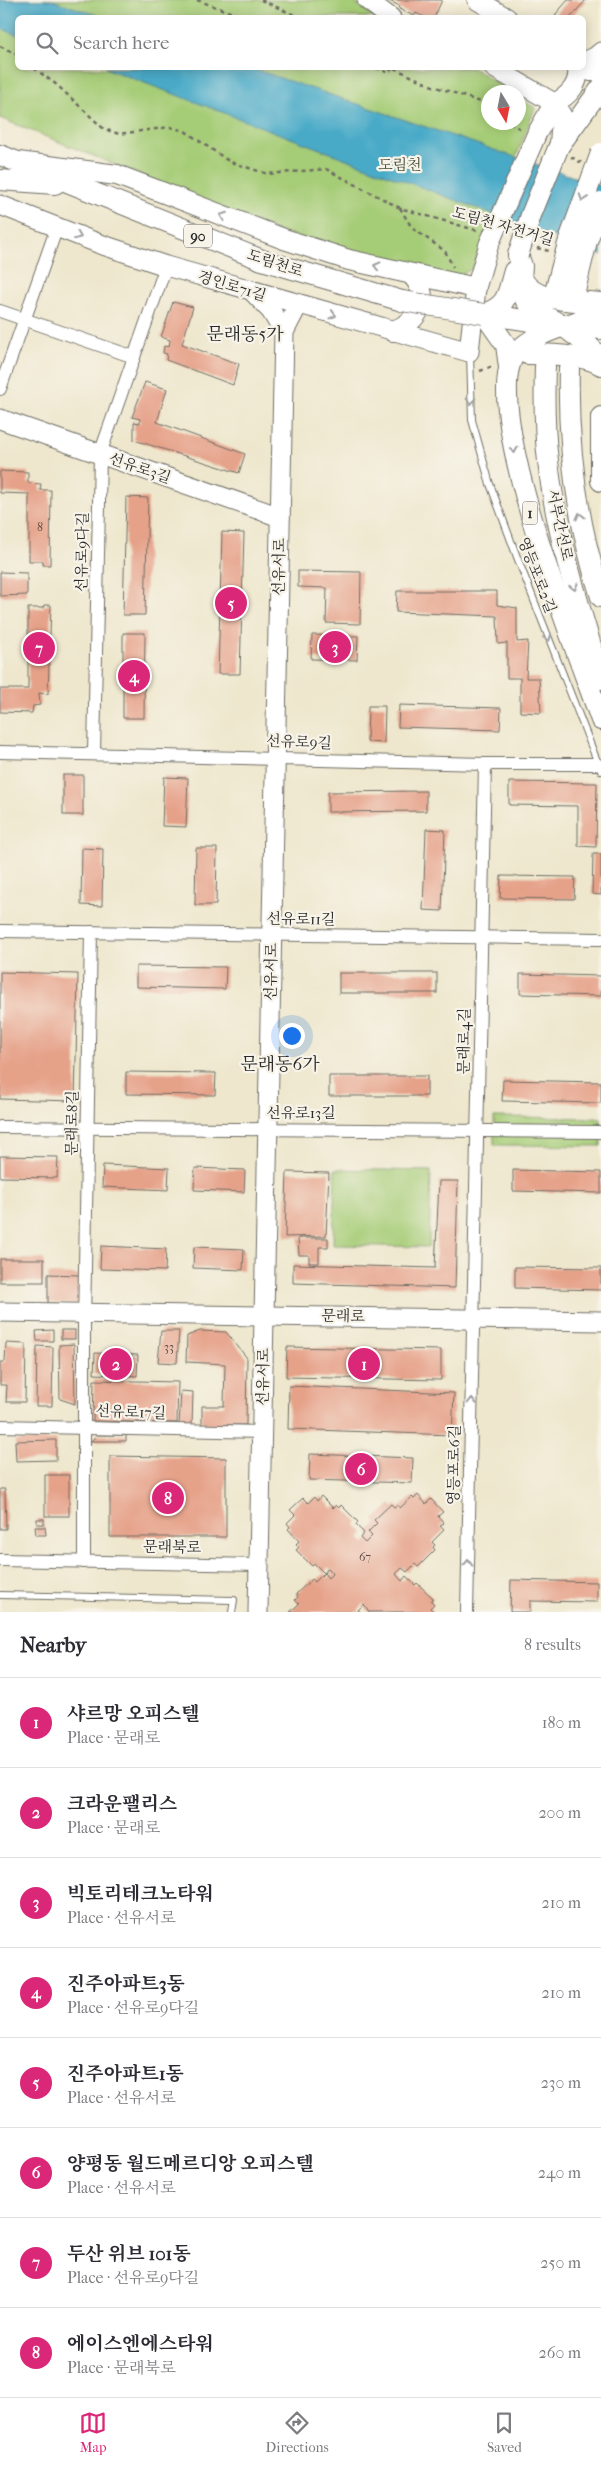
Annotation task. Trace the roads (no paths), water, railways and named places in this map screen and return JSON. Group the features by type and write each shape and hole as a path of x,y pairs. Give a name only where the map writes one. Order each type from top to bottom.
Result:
{"main road":[{"path":"586,70 591,72 601,71"},
{"path":"601,88 559,146 531,214 520,289 532,308 563,326 601,358"},
{"path":"554,103 562,117 559,146"},
{"path":"601,153 571,232 566,289 587,241 601,202"},
{"path":"9,158 117,175 284,239 349,260 476,288"},
{"name":"도림천로","path":"9,158 262,260 402,301 563,326 601,329"},
{"path":"0,180 74,185"},
{"path":"484,314 499,308 507,298 526,251"},
{"path":"393,331 413,321 420,309 420,288 411,274"},
{"path":"521,276 525,285 538,295 601,303"},
{"path":"506,363 527,344 563,326 601,312"},
{"name":"1","path":"484,314 506,346 509,416 521,485 601,720"},
{"name":"도림천로","path":"563,326 601,340"},
{"path":"506,363 523,354 541,354 590,360 601,365"},
{"name":"서부간선로","path":"545,366 544,410 548,461 556,512 574,588 601,679"},
{"name":"서부간선로","path":"569,368 568,403 577,506 601,597"},
{"path":"601,419 601,481"}],"street":[{"path":"367,0 387,15"},
{"path":"477,0 502,15"},
{"path":"586,61 595,58 601,52"},
{"path":"497,70 554,103"},
{"path":"470,352 476,288 488,239 537,133 554,103 568,94 576,81 577,70"},
{"name":"경인로71길","path":"0,204 100,244 166,266 298,305 470,352"},
{"path":"0,389 57,227"},
{"name":"선유로9다길","path":"94,754 100,454 166,266"},
{"path":"254,292 271,311 284,332"},
{"name":"선유서로","path":"258,1612 284,332 298,305"},
{"path":"0,311 134,357"},
{"name":"선유로3길","path":"0,419 280,517"},
{"name":"선유로9길","path":"0,752 275,757 599,768"},
{"name":"문래로4길","path":"474,1318 485,764"},
{"name":"선유로11길","path":"0,931 601,939"},
{"name":"문래로8길","path":"84,1313 89,1127 91,932"},
{"name":"선유로13길","path":"0,1127 601,1132"},
{"name":"문래로","path":"0,1312 601,1321"},
{"path":"84,1313 84,1562"},
{"name":"영등포로6길","path":"467,1612 474,1318"},
{"name":"선유로17길","path":"0,1426 262,1432"},
{"name":"문래북로","path":"0,1560 259,1565"}],"lane":[{"name":"영등포로2길","path":"470,352 472,420 485,466 517,558 599,768"},
{"path":"0,1595 234,1600 232,1612"}],"water":[{"path":"0,0 51,0 97,15 15,15 15,34 0,28"},
{"name":"도림천","path":"110,70 257,70 601,186 601,255"}],"place":[{"name":"진주아파트1동","path":"231,603"},
{"name":"빅토리테크노타워","path":"335,647"},
{"name":"두산 위브 101동","path":"39,648"},
{"name":"진주아파트3동","path":"134,676"},
{"name":"크라운팰리스","path":"116,1364"},
{"name":"샤르망 오피스텔","path":"364,1364"},
{"name":"양평동 월드메르디앙 오피스텔","path":"361,1469"},
{"name":"에이스엔에스타워","path":"168,1498"}],"district":[{"name":"문래동5가","path":"245,334"},
{"name":"문래동6가","path":"280,1064"}]}
